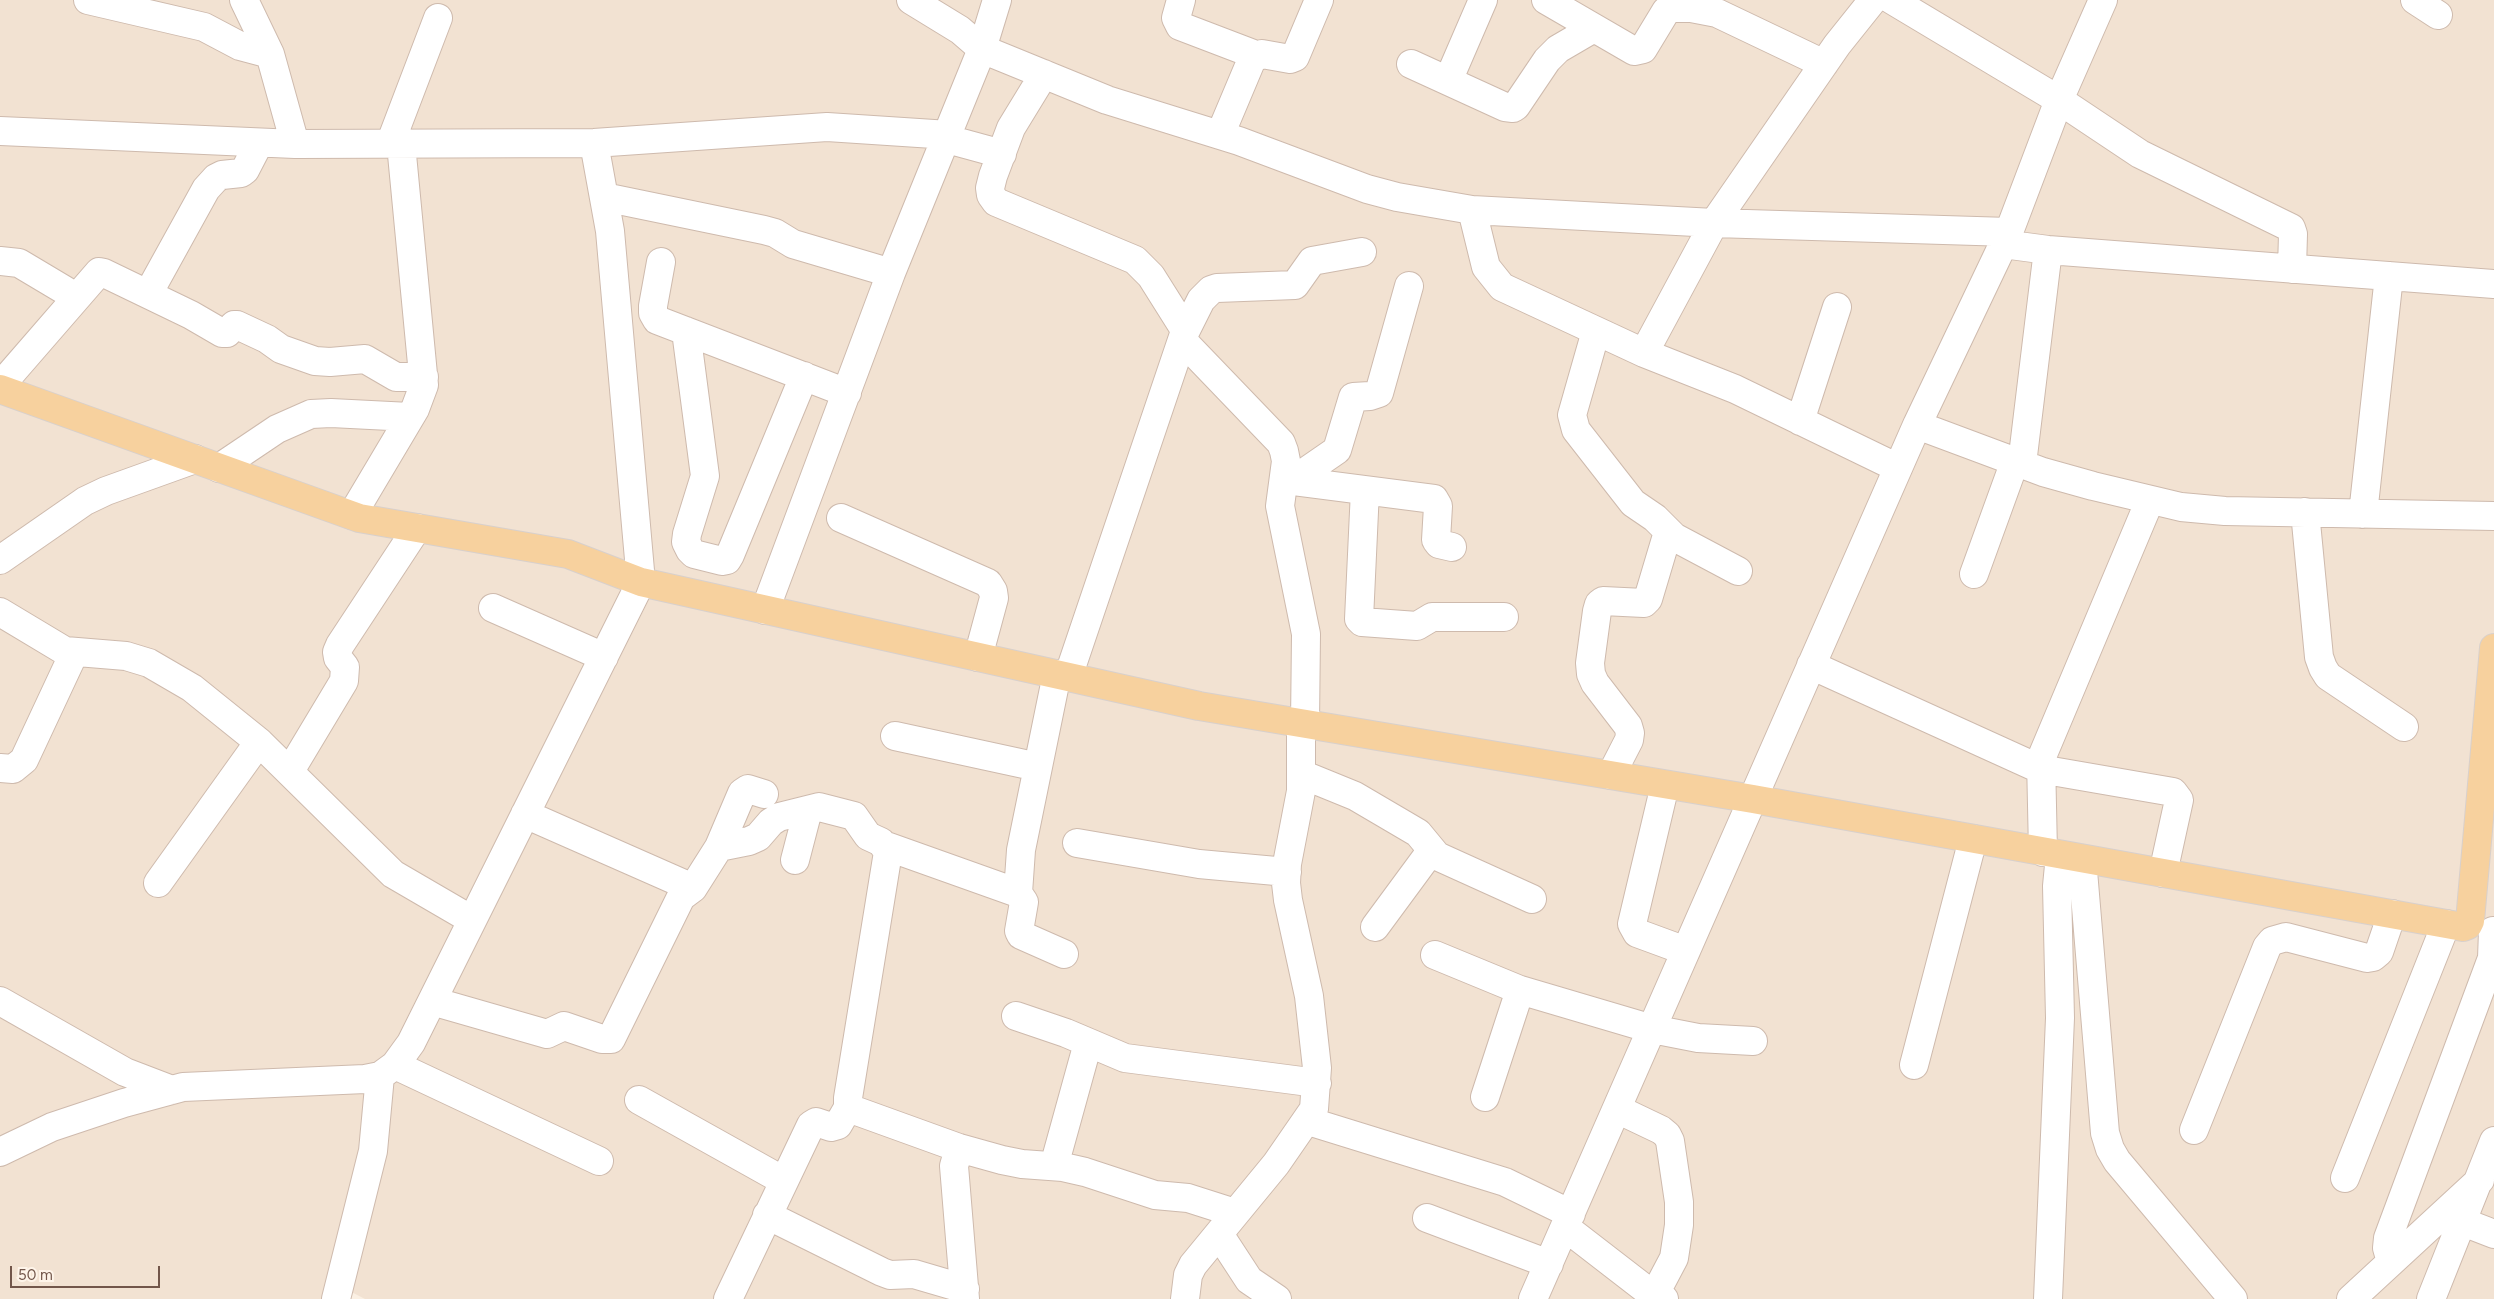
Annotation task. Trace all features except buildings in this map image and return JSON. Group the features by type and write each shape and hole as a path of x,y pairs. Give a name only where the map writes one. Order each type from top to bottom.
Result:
{"main road":[{"path":"0,388 352,515 568,554 641,582 1199,706 1752,799 2475,928 2494,648"}],"street":[{"path":"88,0 204,26 240,46 270,54"},
{"path":"244,0 270,54 295,144"},
{"path":"911,0 960,30 982,49 1107,100 1220,134 1367,189 1472,210 2006,238 2048,250 2494,284"},
{"path":"765,610 891,273 948,137 982,49 997,0"},
{"path":"1181,0 1176,18 1180,26 1256,55 1262,54 1290,59 1295,56 1319,0"},
{"path":"1448,80 1483,0"},
{"path":"1546,0 1639,52 1643,49 1666,11 1671,8 1704,9 1718,13 1824,64"},
{"path":"1644,353 1714,223 1824,64 1873,0"},
{"path":"1892,0 2059,100 2140,154 2291,228 2293,234 2292,269"},
{"path":"1533,1299 1917,425 2006,238 2059,100 2103,0"},
{"path":"2416,0 2438,15"},
{"path":"352,515 422,394 424,377 395,144 438,18"},
{"path":"1411,64 1505,107 1513,108 1547,60 1558,49 1594,28"},
{"path":"1220,134 1252,59 1256,55"},
{"path":"1044,74 1018,115 990,188 991,195 996,202 1135,260 1150,276 1184,335 1281,443 1292,480"},
{"path":"0,131 295,144 395,144 594,143 827,127 948,137 1002,154"},
{"path":"148,294 206,189 216,178 222,175 241,173 245,170 259,142"},
{"path":"0,1152 52,1127 124,1103 183,1087 365,1079 387,1070 411,1043 641,582 610,231 594,143"},
{"path":"604,197 764,230 775,233 793,244 891,273"},
{"path":"1472,210 1486,267 1502,287 1644,353 1735,389 1898,468"},
{"path":"1974,574 2019,463 2048,250"},
{"path":"1018,894 1021,850 1038,767 1063,675 1184,335 1201,300 1211,290 1224,287 1295,285 1312,261 1362,252"},
{"path":"0,261 19,263 76,297"},
{"path":"661,262 653,313 657,320 847,392"},
{"path":"0,388 98,272 104,272 222,333 227,333 234,325 238,325 267,339 281,349 315,361 365,358 396,377 424,377"},
{"path":"2363,514 2389,276"},
{"path":"1184,1299 1188,1275 1193,1265 1308,1121 1314,1110 1318,1068 1309,996 1288,900 1287,872 1301,791 1306,634 1280,506 1292,480 1337,450 1353,397 1370,396 1379,393 1409,286"},
{"path":"1800,421 1837,307"},
{"path":"686,331 705,476 687,534 686,542 694,554 722,561 727,560 804,376"},
{"path":"1596,331 1572,415 1573,422 1628,499 1655,518 1668,532 1738,571"},
{"path":"0,560 85,501 106,491 207,463 311,414 410,416"},
{"path":"1917,425 2019,463 2093,486 2181,507 2224,511 2494,516"},
{"path":"1292,480 1434,499 1438,506 1436,540 1439,544 1452,547"},
{"path":"1365,490 1359,620 1362,622 1417,626 1432,617 1504,617"},
{"path":"2150,500 2046,747 2040,768 2062,855 2105,1132 2110,1149 2117,1161 2233,1299"},
{"path":"2305,512 2319,657 2323,668 2328,676 2404,727"},
{"path":"841,518 988,584 993,591 994,598 978,657"},
{"path":"290,771 344,681 345,667 338,658 337,652 340,645 417,528"},
{"path":"1611,775 1629,740 1630,733 1628,726 1595,683 1591,674 1590,663 1597,611 1599,604 1603,601 1644,604 1648,598 1668,532"},
{"path":"493,608 604,657"},
{"path":"0,612 55,646 74,653 102,653 126,656 149,663 192,688 259,742 393,874 472,920"},
{"path":"0,768 13,769 24,760 74,653"},
{"path":"1811,665 2040,768 2177,794 2179,800 2163,873"},
{"path":"895,736 1038,767"},
{"path":"158,883 259,742"},
{"path":"1301,774 1355,796 1418,833 1431,851 1532,899"},
{"path":"1665,784 1632,924 1637,933 1686,951"},
{"path":"432,1001 547,1034 564,1026 602,1039 611,1039 681,897 693,888 719,847 742,793 748,789 764,794"},
{"path":"719,847 749,841 758,837 771,822 780,817 819,807 854,816 868,836 886,846 1018,894 1024,902 1021,936 1064,954"},
{"path":"795,860 808,810"},
{"path":"525,814 693,888"},
{"path":"1914,1065 1973,839"},
{"path":"1077,843 1199,864 1287,872"},
{"path":"728,1299 813,1122 835,1127 849,1106 848,1098 888,852 886,846"},
{"path":"1375,927 1431,851"},
{"path":"2048,1299 2060,1018 2057,896 2062,855"},
{"path":"2194,1130 2267,947 2272,941 2286,937 2368,958 2374,957 2379,952 2392,914"},
{"path":"2345,1178 2475,928"},
{"path":"2391,1262 2387,1248 2388,1238 2492,958 2475,928"},
{"path":"1435,955 1520,990 1652,1029 1698,1038 1753,1041"},
{"path":"1485,1097 1520,990"},
{"path":"0,1001 125,1072 172,1090"},
{"path":"1016,1016 1126,1058 1317,1083"},
{"path":"1054,1166 1088,1043"},
{"path":"387,1070 599,1161"},
{"path":"336,1299 373,1151 387,1070"},
{"path":"639,1100 784,1180"},
{"path":"849,1106 856,1111 959,1148 1022,1164 1054,1166 1085,1172 1155,1195 1188,1198 1227,1223 1246,1277 1254,1285 1272,1294 1277,1299"},
{"path":"1308,1121 1505,1182 1568,1220 1660,1297 1674,1258 1679,1225 1679,1202 1670,1141 1661,1130 1617,1108"},
{"path":"2431,1299 2494,1141"},
{"path":"768,1215 882,1272 914,1274 965,1294 954,1166 959,1148"},
{"path":"2351,1299 2480,1180"},
{"path":"1427,1218 1549,1264"},
{"path":"2462,1222 2494,1234"}],"shaded area":[{"path":"0,0 2494,0 2494,1299 365,1299 326,1279 321,1299 0,1299"}]}
